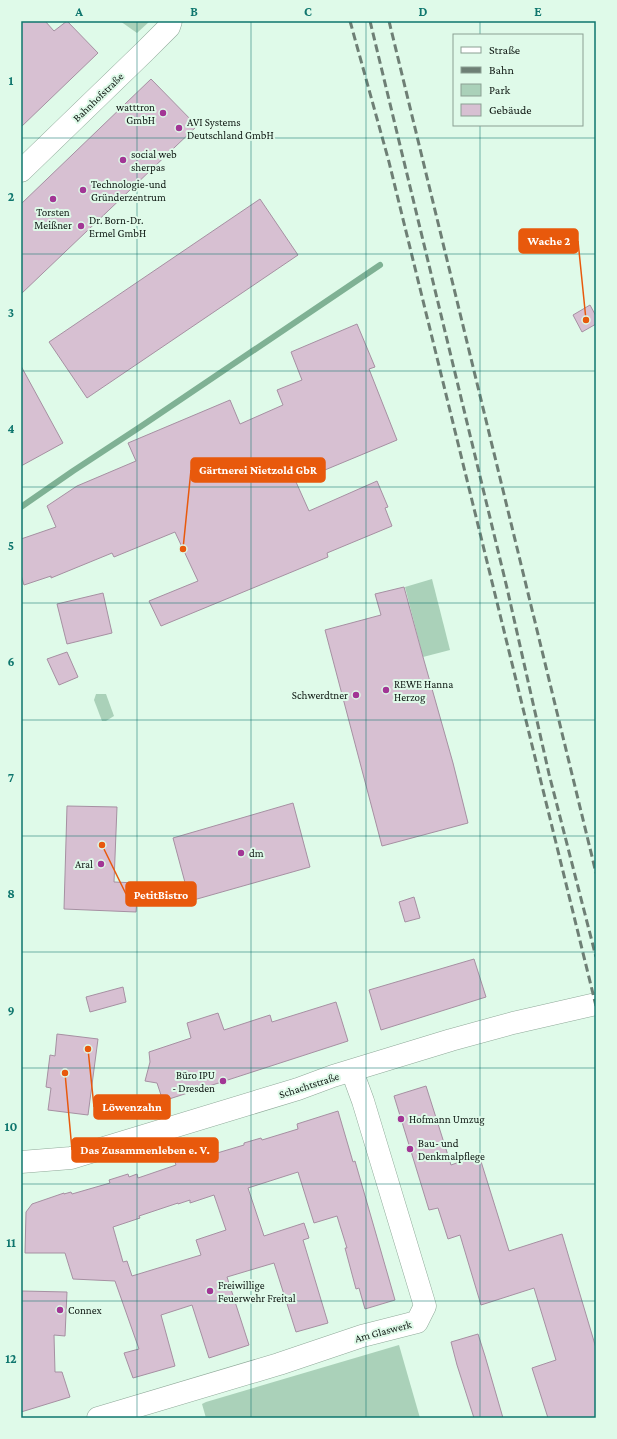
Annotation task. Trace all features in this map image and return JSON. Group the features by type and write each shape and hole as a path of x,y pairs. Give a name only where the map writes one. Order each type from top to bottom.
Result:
{"street":[{"name":"Bahnhofstraße","path":"21,170 149,47 169,26 171,21"},
{"name":"Schachtstraße","path":"21,1162 71,1158 298,1089 458,1038 513,1023 596,1004"},
{"name":"Am Glaswerk","path":"98,1418 273,1366 362,1336 417,1322 425,1306 365,1108 352,1071"}],"green space":[{"path":"120,21 150,21 137,33"},
{"path":"432,579 450,650 423,657 405,587"},
{"path":"96,694 106,694 114,716 106,721 102,721 94,700"},
{"path":"399,1345 420,1418 206,1418 202,1404 206,1402"}],"building":[{"path":"21,21 45,21 54,31 67,21 98,53 21,127"},
{"name":"Technologie-und Gründerzentrum","path":"151,79 197,126 21,294 21,204"},
{"path":"260,199 298,255 87,398 49,342"},
{"path":"590,305 596,316 596,324 582,332 573,315"},
{"path":"357,324 375,367 369,369 397,440 296,482 309,511 377,481 388,507 385,508 392,526 327,553 328,557 161,626 149,601 198,581 175,532 114,557 112,553 51,578 51,576 24,585 21,575 21,539 56,527 47,506 77,486 136,461 128,443 230,400 240,424 283,405 277,390 302,380 291,352"},
{"path":"21,366 63,443 21,466"},
{"name":"REWE Hanna Herzog","path":"404,587 453,763 468,823 382,846 325,630 381,615 375,594"},
{"path":"103,593 112,633 67,644 57,604"},
{"path":"67,652 78,677 59,685 47,659"},
{"name":"dm","path":"293,803 310,867 190,901 173,838"},
{"path":"67,806 117,807 114,882 138,883 136,912 64,909"},
{"path":"414,897 420,918 405,922 399,902"},
{"path":"474,959 486,997 381,1030 369,990"},
{"path":"123,987 126,1002 90,1012 86,997"},
{"path":"336,1002 348,1041 163,1101 157,1083 145,1081 150,1062 149,1052 191,1038 187,1023 218,1013 224,1030 270,1015 272,1022"},
{"path":"57,1034 98,1039 88,1115 48,1110 51,1088 46,1087 50,1055 55,1056"},
{"path":"426,1086 451,1165 479,1155 509,1251 562,1234 596,1348 596,1418 548,1418 532,1368 556,1360 534,1288 481,1305 460,1235 448,1239 438,1208 429,1210 394,1096"},
{"path":"338,1111 353,1162 355,1161 395,1300 365,1309 359,1288 356,1289 345,1248 347,1248 337,1216 314,1223 298,1172 248,1188 264,1236 304,1223 309,1238 303,1240 328,1323 296,1332 274,1263 227,1277 249,1345 209,1358 192,1305 161,1315 175,1366 133,1378 124,1353 139,1349 115,1281 73,1279 65,1253 25,1253 26,1212 32,1204 64,1193 71,1192 72,1194 110,1183 109,1180 128,1174 129,1177 137,1174 138,1178 176,1165 175,1162 196,1156 197,1159 244,1145 244,1143 261,1138 262,1140 298,1129 297,1124","holes":["214,1195 226,1230 196,1240 201,1255 132,1276 127,1261 123,1262 113,1227 140,1218 139,1216 178,1203 190,1200 190,1203"]},
{"path":"22,1291 67,1292 65,1336 54,1335 55,1372 62,1372 70,1397 21,1412"},
{"path":"478,1334 503,1418 474,1418 457,1365 451,1342"}],"waterway":[{"path":"21,507 380,265"}],"railway":[{"path":"350,21 389,162 596,1006"},
{"path":"370,21 507,588 549,774 596,957"},
{"path":"389,21 596,873"}],"place":[{"name":"watttron GmbH","path":"163,113"},
{"name":"AVI Systems Deutschland GmbH","path":"179,128"},
{"name":"social web sherpas","path":"123,160"},
{"name":"Technologie-und Gründerzentrum","path":"83,190"},
{"name":"Torsten Meißner","path":"53,199"},
{"name":"Dr. Born-Dr. Ermel GmbH","path":"81,226"},
{"name":"Wache 2","path":"586,320"},
{"name":"Gärtnerei Nietzold GbR","path":"183,549"},
{"name":"REWE Hanna Herzog","path":"386,690"},
{"name":"Schwerdtner","path":"356,695"},
{"name":"PetitBistro","path":"102,845"},
{"name":"dm","path":"241,853"},
{"name":"Aral","path":"101,864"},
{"name":"Löwenzahn","path":"88,1049"},
{"name":"Das Zusammenleben e. V.","path":"65,1073"},
{"name":"Büro IPU - Dresden","path":"223,1081"},
{"name":"Hofmann Umzug","path":"401,1119"},
{"name":"Bau- und Denkmalpflege","path":"410,1149"},
{"name":"Freiwillige Feuerwehr Freital","path":"210,1291"},
{"name":"Connex","path":"60,1310"}]}
